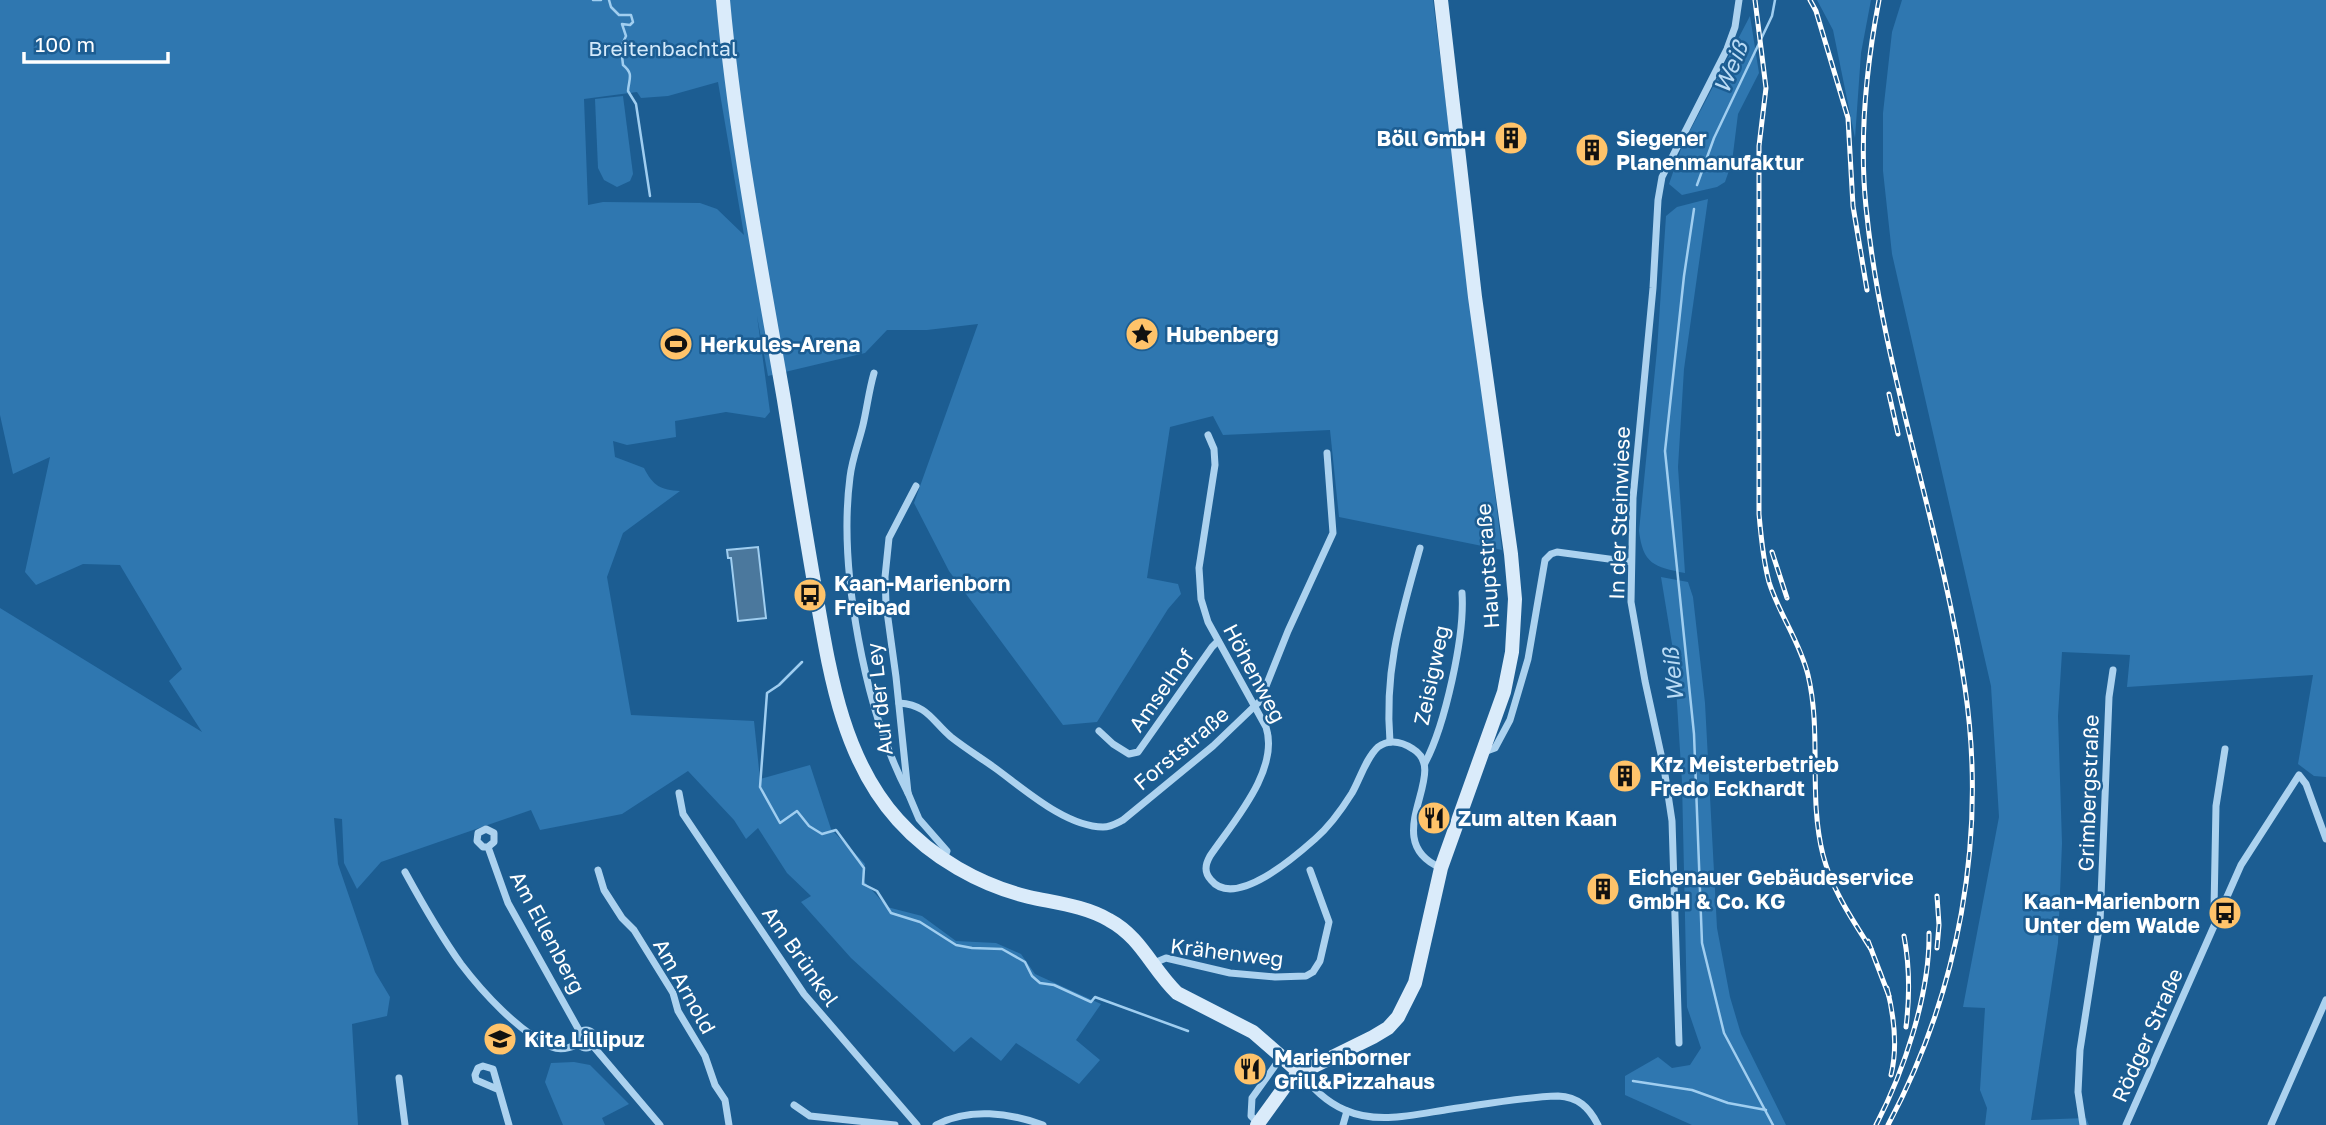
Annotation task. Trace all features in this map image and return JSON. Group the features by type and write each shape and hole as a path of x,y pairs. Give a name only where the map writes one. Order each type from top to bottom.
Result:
{"street":[{"path":"723,0 756,239 821,624 842,715 860,763 898,820 944,860 976,878 1002,889 1062,903 1110,920 1135,938 1168,985 1177,993 1253,1032 1282,1056 1325,1099 1347,1111 1390,1118 1500,1102 1569,1097 1586,1106 1598,1125"},
{"name":"Hauptstraße","path":"1258,1124 1286,1084 1300,1073 1373,1037 1388,1028 1398,1017 1415,983 1441,868 1504,692 1512,652 1514,599 1511,554 1460,176 1441,0"},
{"name":"In der Steinwiese","path":"1679,1043 1672,821 1631,602 1633,498 1662,177 1727,49 1735,27 1739,0"},
{"path":"874,373 850,476 848,538 851,587 861,651 877,712 887,746 908,793"},
{"name":"Höhenweg","path":"1208,435 1214,449 1215,465 1198,580 1205,614 1266,727 1269,738 1269,752 1251,796 1206,864 1211,881 1223,888 1232,889 1252,884 1293,859 1340,811 1352,794 1372,754 1380,745 1390,741"},
{"name":"Forststraße","path":"899,703 910,703 926,710 951,736 1053,809 1073,819 1102,827 1123,820 1204,753 1261,701 1288,631 1333,533 1327,453"},
{"name":"Auf der Ley","path":"916,486 894,526 886,552 886,604 908,793 919,818 947,851 944,860"},
{"path":"1420,548 1393,648 1388,709 1390,741 1405,744 1420,753 1425,763 1424,780 1414,820 1416,848 1424,858 1441,868"},
{"path":"1483,753 1495,748 1510,720 1528,659 1545,560 1550,554 1557,552 1631,562"},
{"name":"Zeisigweg","path":"1425,763 1432,749 1453,675 1463,606 1462,593"},
{"name":"Amselhof","path":"1099,731 1129,754 1138,752 1212,647 1219,641"},
{"name":"Grimbergstraße","path":"2082,1125 2078,1092 2080,1050 2100,922 2109,697 2113,670"},
{"path":"2218,915 2214,909 2216,806 2225,749"},
{"name":"Rödger Straße","path":"2126,1125 2241,865 2299,775 2306,784 2326,839"},
{"name":"Am Brünkel","path":"679,793 683,814 804,994 917,1125"},
{"name":"Am Ellenberg","path":"488,847 508,903 580,1032 585,1030 594,1033 596,1038 593,1046 660,1125"},
{"name":"Am Arnold","path":"598,870 604,890 622,918 634,930 673,993 678,1011 705,1056 715,1085 725,1100 729,1125"},
{"name":"Krähenweg","path":"1154,963 1166,958 1230,973 1275,977 1306,976 1313,972 1320,961 1329,922 1310,870"},
{"path":"405,872 456,956 496,1004 528,1032 554,1048 568,1049 578,1044"},
{"path":"2271,1125 2326,1000"},
{"path":"578,1044 580,1032"},
{"path":"578,1044 586,1049 593,1046"},
{"path":"1258,1124 1251,1116 1252,1098 1282,1056"},
{"path":"399,1078 405,1125"},
{"path":"497,1089 509,1125"},
{"path":"794,1105 810,1115 895,1125"},
{"path":"1343,1125 1347,1111"},
{"path":"936,1125 965,1116 989,1113 1022,1117 1043,1125"}],"green space":[{"name":"Breitenbachtal","path":"0,0 1433,0 1502,550 1339,517 1330,430 1223,435 1213,416 1170,427 1147,578 1178,584 1181,594 1168,609 1097,722 1063,725 949,571 914,503 978,324 927,330 887,330 865,353 768,376 757,316 770,412 765,418 726,412 675,421 676,437 627,445 613,441 615,457 644,468 658,486 680,491 623,533 607,577 631,715 754,721 760,779 810,765 831,829 865,864 862,879 887,907 922,916 956,941 996,943 1021,954 1035,974 1101,1004 1076,1040 1100,1060 1079,1084 1016,1043 1001,1061 971,1037 954,1052 851,958 801,902 811,896 787,873 758,828 746,839 734,820 688,771 622,814 540,830 531,810 381,862 357,889 344,863 342,819 334,818 338,864 375,972 390,997 387,1016 352,1024 358,1125 0,1125 0,608 202,732 169,681 182,669 120,565 83,564 36,585 25,572 50,457 13,474 0,415","holes":["718,82 744,235 717,209 700,203 603,202 588,205 584,99 637,92 641,98 668,96"]},
{"path":"1817,0 1871,0 1861,53 1855,138 1833,30"},
{"path":"1902,0 2326,0 2326,777 2314,776 2298,764 2313,675 2127,687 2130,655 2062,652 2058,716 2062,843 2058,943 2031,1120 2086,1118 2089,1125 1985,1125 1987,1108 1980,1090 1985,1008 1963,1007 1999,817 1991,686 1892,254 1883,171 1883,113 1892,32"},
{"path":"1750,16 1759,73 1738,114 1732,162 1725,182 1717,187 1682,195 1669,184 1682,146"},
{"path":"623,96 633,174 630,181 617,187 604,180 598,168 595,99"},
{"path":"1708,199 1684,369 1678,467 1685,573 1665,569 1652,562 1644,551 1639,531 1657,350 1666,216 1677,207"},
{"path":"1661,577 1688,582 1693,597 1705,703 1717,928 1730,997 1741,1034 1786,1125 1692,1125 1625,1095 1625,1076 1658,1057 1672,1068 1690,1065 1701,1048 1687,1007 1682,782 1674,656"},
{"path":"574,1062 590,1065 629,1104 602,1118 605,1125 563,1125 545,1082 551,1063"}],"shaded area":[{"path":"758,547 766,618 738,621 731,558 728,558 727,550"}],"waterway":[{"path":"593,0 601,0"},
{"path":"609,0 611,7 619,15 631,15 633,22 630,25 622,24 626,36 621,47 623,65 630,74 628,91 636,104 650,196"},
{"name":"Weiß","path":"1697,185 1714,138 1772,16 1775,0"},
{"name":"Weiß","path":"1694,209 1665,451 1694,734 1702,943 1724,1033 1773,1125"},
{"path":"802,662 767,693 760,787 780,823 797,811 809,826 822,834 836,830 864,868 863,884 877,891 891,913 920,922 956,945 1002,949 1025,962 1032,976 1040,983 1054,985 1091,1002 1095,997 1188,1031"},
{"path":"1633,1081 1692,1090 1728,1103 1766,1110"}],"railway":[{"path":"1755,0 1766,88 1759,146 1759,514 1762,548 1773,594 1800,651 1808,675 1814,719 1816,810 1823,855 1837,892 1871,949"},
{"path":"1810,0 1816,11 1848,118 1853,206 1867,290"},
{"path":"1879,0 1865,103 1863,155 1866,207 1885,329 1955,628 1971,744 1972,801 1969,857 1949,968 1933,1022 1913,1074 1888,1125"},
{"path":"1889,394 1898,434"},
{"path":"1772,552 1787,598"},
{"path":"1937,896 1937,948"},
{"path":"1876,1125 1896,1081 1913,1032 1925,981 1929,933"},
{"path":"1904,936 1909,982 1906,1027"},
{"path":"1868,941 1889,996"},
{"path":"1887,988 1894,1032 1891,1075"}],"place":[{"name":"Böll GmbH","path":"1511,138"},
{"name":"Siegener Planenmanufaktur","path":"1592,150"},
{"name":"Hubenberg","path":"1142,334"},
{"name":"Herkules-Arena","path":"676,344"},
{"name":"Kaan-Marienborn Freibad","path":"810,595"},
{"name":"Kfz Meisterbetrieb Fredo Eckhardt","path":"1625,776"},
{"name":"Zum alten Kaan","path":"1434,818"},
{"name":"Eichenauer Gebäudeservice GmbH & Co. KG","path":"1603,889"},
{"name":"Kaan-Marienborn Unter dem Walde","path":"2225,913"},
{"name":"Kita Lillipuz","path":"500,1039"},
{"name":"Marienborner Grill&Pizzahaus","path":"1250,1069"}]}
